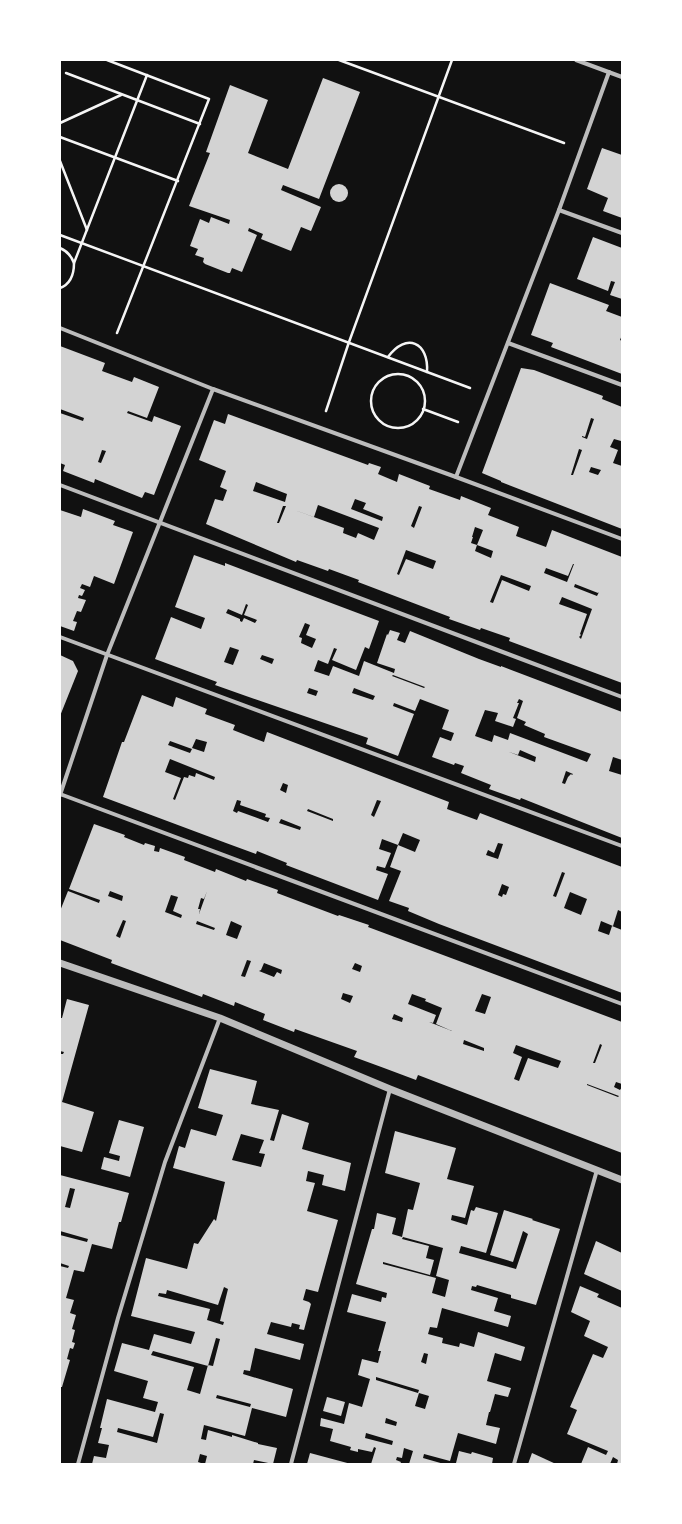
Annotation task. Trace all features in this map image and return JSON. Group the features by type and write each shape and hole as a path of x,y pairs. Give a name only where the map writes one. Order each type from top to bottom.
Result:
{"street":[{"path":"576,60 622,77"},
{"path":"456,477 609,72"},
{"path":"558,210 622,233"},
{"path":"60,328 213,389 622,538"},
{"path":"508,342 622,385"},
{"path":"213,389 161,523 107,655 60,794 622,1004"},
{"path":"60,485 622,697"},
{"path":"60,637 622,846"},
{"path":"60,962 220,1018 390,1089 622,1180"},
{"path":"78,1464 116,1326 165,1162 220,1018"},
{"path":"292,1464 390,1089"},
{"path":"514,1464 597,1170"}],"path":[{"path":"108,60 209,99 145,266 117,332"},
{"path":"339,60 564,143"},
{"path":"326,411 349,342 452,60"},
{"path":"66,73 200,124"},
{"path":"60,288 69,283 73,276 74,263 147,75"},
{"path":"60,123 122,95"},
{"path":"60,137 178,181"},
{"path":"60,161 87,230"},
{"path":"60,234 470,388"},
{"path":"60,248 71,256 74,263"},
{"path":"388,357 392,351 401,344 407,342 414,343 419,346 426,357 428,372"},
{"path":"392,374 402,374 411,377 418,383 423,391 425,400 423,409 420,417 410,425 397,429 389,427 381,423 375,417 371,409 370,401 372,392 376,384 384,378 392,374"},
{"path":"423,409 458,422"}],"building":[{"path":"323,78 360,92 319,199 283,185 281,190 321,207 311,231 301,227 291,251 261,239 263,234 249,228 248,231 257,235 242,272 232,268 230,273 228,273 205,264 203,262 204,258 195,255 198,249 190,246 200,219 209,223 211,217 229,224 230,220 189,206 210,153 206,152 230,85 268,100 248,153 288,169"},
{"path":"602,148 622,155 622,218 603,211 608,198 587,189"},
{"path":"339,184 345,187 348,193 345,199 339,202 333,199 330,193 333,187"},
{"path":"593,237 622,248 622,299 610,295 615,282 611,281 608,291 577,279"},
{"path":"550,283 609,305 606,311 622,317 622,335 620,340 622,341 622,374 551,347 553,343 531,335"},
{"path":"60,346 105,363 102,371 132,382 134,377 159,387 147,418 128,411 127,413 152,422 154,416 181,426 154,495 145,492 142,498 95,479 94,483 63,471 65,465 60,463 60,413 83,421 84,418 60,409","holes":["102,450 106,451 101,463 98,462"]},
{"path":"521,368 534,370 603,396 602,399 622,407 622,438 621,441 614,439 610,447 618,450 613,463 622,466 622,529 501,482 482,473","holes":["591,418 594,419 587,439 582,436 585,437","579,449 582,450 573,475 571,475","591,467 601,470 598,475 589,472"]},
{"path":"228,414 368,465 369,463 381,467 378,474 397,482 399,474 430,486 429,489 460,500 461,496 491,508 488,515 519,527 516,536 546,547 552,530 622,557 622,683 509,641 510,638 481,628 480,630 449,619 450,617 358,582 359,580 329,569 328,571 297,560 296,562 206,524 215,499 223,501 227,490 220,487 226,471 199,460 214,420 225,424","holes":["256,482 287,494 285,502 253,491","355,499 366,503 363,509 383,517 382,521 351,509","318,505 379,528 374,540 358,533 356,538 343,533 344,528 289,508 314,517","283,506 286,506 279,523 277,523","419,506 422,507 414,528 411,526","475,527 483,530 477,545 471,543","477,545 493,551 491,558 475,551","406,550 436,561 433,569 406,559 399,575 397,574","574,564 567,582 544,573 546,568 568,576","501,575 531,586 529,591 502,580 493,603 490,602","575,584 598,593 599,592 597,596 574,587","562,597 592,609 581,639 579,637 581,635 580,634 587,614 559,604"]},
{"path":"83,509 115,521 113,525 133,532 114,584 94,576 90,587 82,584 80,588 85,590 82,596 79,595 78,598 86,600 81,612 77,611 73,621 77,622 74,631 60,626 60,510 81,517"},
{"path":"194,555 225,566 225,563 379,621 369,649 365,647 356,670 332,660 337,649 334,648 328,664 318,660 314,671 329,676 333,666 359,676 364,661 394,673 395,669 377,663 387,634 388,635 390,630 400,633 397,640 405,643 410,631 479,659 622,712 622,760 613,757 609,771 622,775 622,838 521,798 520,800 489,789 491,785 461,773 464,766 455,763 454,765 432,757 440,737 451,741 454,733 442,729 449,710 420,699 415,711 394,703 393,706 414,714 398,756 366,744 368,738 215,685 217,682 155,659 171,617 201,629 205,618 175,607","holes":["246,604 248,605 244,615 257,620 255,623 244,618 242,622 240,619 226,613 228,609 242,615","305,623 310,625 306,635 316,639 312,648 301,643 302,638 299,637","230,647 239,650 233,665 224,662","262,655 274,659 272,664 260,659","393,675 425,687 424,688 392,676","309,688 318,691 316,696 307,693","354,688 375,696 373,700 352,693","519,699 523,701 517,718 526,722 524,725 545,734 544,737 591,754 587,762 510,733 508,740 494,735 492,742 475,736 485,710 498,713 495,721 513,727 516,719 513,718 519,703 517,703","504,750 518,755 520,750 536,757 535,762","566,771 573,774 568,777 565,784 562,783"]},
{"path":"60,655 73,661 78,671 60,716"},
{"path":"142,695 173,707 176,697 207,709 205,714 235,725 233,730 264,742 267,732 449,802 447,809 477,820 480,813 622,867 622,912 618,910 613,926 601,921 598,931 609,935 612,926 622,930 622,993 439,924 408,911 409,908 389,901 401,871 390,867 398,845 382,839 379,849 391,853 385,868 377,866 376,870 388,874 378,900 286,865 287,863 257,851 256,854 103,797 122,742 124,742","holes":["196,739 207,742 204,752 192,748","170,741 192,749 190,753 168,745","170,759 215,777 214,780 196,773 195,777 189,775 188,778 184,777 175,800 173,799 181,778 165,772","283,783 288,785 286,793 280,790","237,800 241,801 240,805 266,814 265,817 270,818 268,822 238,811 237,813 233,811","377,800 381,801 374,817 371,815","308,809 333,819 333,821 307,811","281,819 301,827 300,830 279,823","403,833 420,840 415,852 398,845","498,843 503,844 498,859 486,855 488,850 494,853","562,872 565,873 556,897 553,896","502,884 509,887 506,895 503,894 502,897 498,895","570,892 587,899 581,915 564,908"]},
{"path":"94,824 125,835 124,837 144,845 145,843 155,846 154,851 159,852 160,848 185,857 184,860 215,872 216,869 246,881 247,879 278,890 277,893 338,916 339,915 369,925 368,927 622,1022 622,1084 616,1082 614,1087 620,1090 622,1087 622,1153 418,1075 416,1080 354,1057 357,1051 295,1029 294,1032 263,1020 265,1014 235,1002 234,1006 203,994 202,997 111,963 112,960 60,940 60,911 68,891 99,903 100,900 69,889","holes":["110,891 123,896 122,901 108,896","207,891 199,914 200,909 198,909 201,898 204,899","171,895 178,897 173,911 182,915 181,918 165,912","123,920 126,921 120,938 116,936","197,921 215,928 214,930 196,924","231,921 242,926 237,939 226,935","247,960 251,961 245,977 241,976","264,963 282,970 281,974 277,972 274,977 259,971","355,963 362,966 360,972 352,969","343,993 353,996 350,1003 341,999","412,994 426,999 425,1001 442,1008 436,1024 452,1031 429,1022 433,1023 436,1015 408,1004","482,994 491,997 485,1014 475,1011","394,1014 403,1018 402,1022 392,1019","464,1040 484,1048 484,1051 463,1044","600,1044 602,1045 595,1063 593,1063","516,1045 561,1061 558,1068 528,1058 519,1081 514,1079 522,1057 513,1053","587,1084 619,1096 618,1097"]},
{"path":"67,999 89,1005 62,1102 94,1112 82,1152 60,1146 60,1054 63,1054 64,1052 60,1051 60,1018 62,1018"},
{"path":"210,1069 257,1081 251,1104 279,1110 270,1140 274,1141 282,1114 309,1123 302,1149 351,1163 345,1191 322,1185 324,1175 308,1171 306,1181 315,1183 307,1211 338,1220 318,1292 306,1289 303,1300 311,1304 304,1330 299,1329 300,1325 292,1323 291,1327 271,1322 267,1334 304,1344 300,1360 255,1348 250,1371 244,1370 243,1374 293,1389 286,1417 252,1408 245,1436 204,1425 201,1439 206,1440 208,1430 232,1437 232,1435 258,1444 277,1448 273,1464 254,1460 253,1464 205,1464 207,1456 200,1454 198,1462 204,1464 92,1464 94,1456 106,1458 109,1445 98,1443 107,1399 155,1412 158,1402 143,1398 148,1381 114,1371 122,1343 149,1350 154,1334 191,1344 195,1332 131,1316 146,1258 187,1269 194,1243 198,1244 214,1219 216,1221 225,1182 173,1168 179,1146 185,1148 191,1129 216,1136 223,1115 198,1108","holes":["241,1134 264,1140 259,1153 265,1154 261,1167 232,1160","224,1287 228,1289 220,1321 224,1322 223,1325 207,1320 210,1309 158,1296 159,1293 166,1294 167,1290 218,1305","216,1338 220,1339 213,1366 208,1365","153,1351 208,1366 200,1394 187,1390 194,1367 151,1355","217,1395 251,1404 250,1407 216,1398","160,1413 164,1414 157,1443 117,1432 118,1428 153,1437"]},
{"path":"119,1120 144,1127 130,1177 101,1169 104,1157 119,1161 120,1156 109,1153"},
{"path":"395,1131 456,1148 447,1179 474,1186 465,1218 452,1215 451,1220 467,1225 471,1210 474,1211 476,1207 498,1213 486,1253 461,1246 459,1253 516,1269 528,1234 523,1231 513,1262 490,1255 504,1210 560,1229 536,1305 511,1298 511,1295 477,1285 476,1287 472,1286 471,1290 498,1298 494,1311 511,1316 508,1327 442,1308 437,1328 430,1327 428,1334 443,1338 442,1343 459,1347 460,1343 474,1347 478,1332 525,1347 521,1361 495,1353 487,1381 511,1388 508,1397 495,1394 489,1412 486,1425 500,1428 496,1444 458,1433 450,1461 424,1454 423,1458 444,1464 409,1464 413,1451 404,1448 402,1458 397,1457 396,1460 401,1462 400,1464 371,1464 376,1448 374,1447 372,1452 358,1449 358,1452 350,1450 351,1447 330,1441 333,1429 320,1426 321,1418 344,1424 349,1403 362,1407 370,1379 358,1375 362,1359 378,1363 381,1351 378,1351 386,1322 347,1312 352,1294 381,1302 382,1297 386,1298 387,1293 356,1284 372,1229 374,1229 377,1213 396,1218 392,1234 402,1237 408,1209 413,1210 420,1183 385,1173","holes":["403,1237 443,1248 436,1276 449,1280 445,1297 432,1293 436,1278 383,1264 383,1262 430,1275 434,1260 426,1258 429,1246 402,1239","424,1353 428,1354 426,1364 421,1362","376,1377 419,1390 418,1393 376,1380","419,1393 429,1396 425,1409 415,1406","386,1418 397,1422 396,1426 385,1423","366,1433 393,1441 392,1445 365,1438"]},
{"path":"60,1175 129,1193 112,1249 92,1244 84,1272 74,1270 66,1298 74,1300 70,1313 76,1315 72,1329 75,1330 72,1342 75,1343 73,1349 70,1348 67,1359 70,1360 62,1387 60,1387 60,1266 68,1268 69,1266 60,1263 60,1235 87,1242 88,1239 60,1231","holes":["70,1188 75,1189 70,1208 65,1207"]},
{"path":"596,1241 622,1253 622,1291 584,1274"},
{"path":"580,1286 599,1294 597,1297 622,1308 622,1464 617,1464 618,1460 613,1457 610,1464 581,1464 588,1447 606,1455 608,1451 567,1434 577,1410 570,1407 593,1354 603,1358 608,1347 584,1336 590,1321 571,1312"},
{"path":"327,1397 345,1402 341,1416 323,1411"},
{"path":"459,1451 471,1454 472,1452 493,1458 492,1464 456,1463"},
{"path":"310,1453 351,1464 307,1464"},
{"path":"532,1453 556,1464 528,1464"}]}
